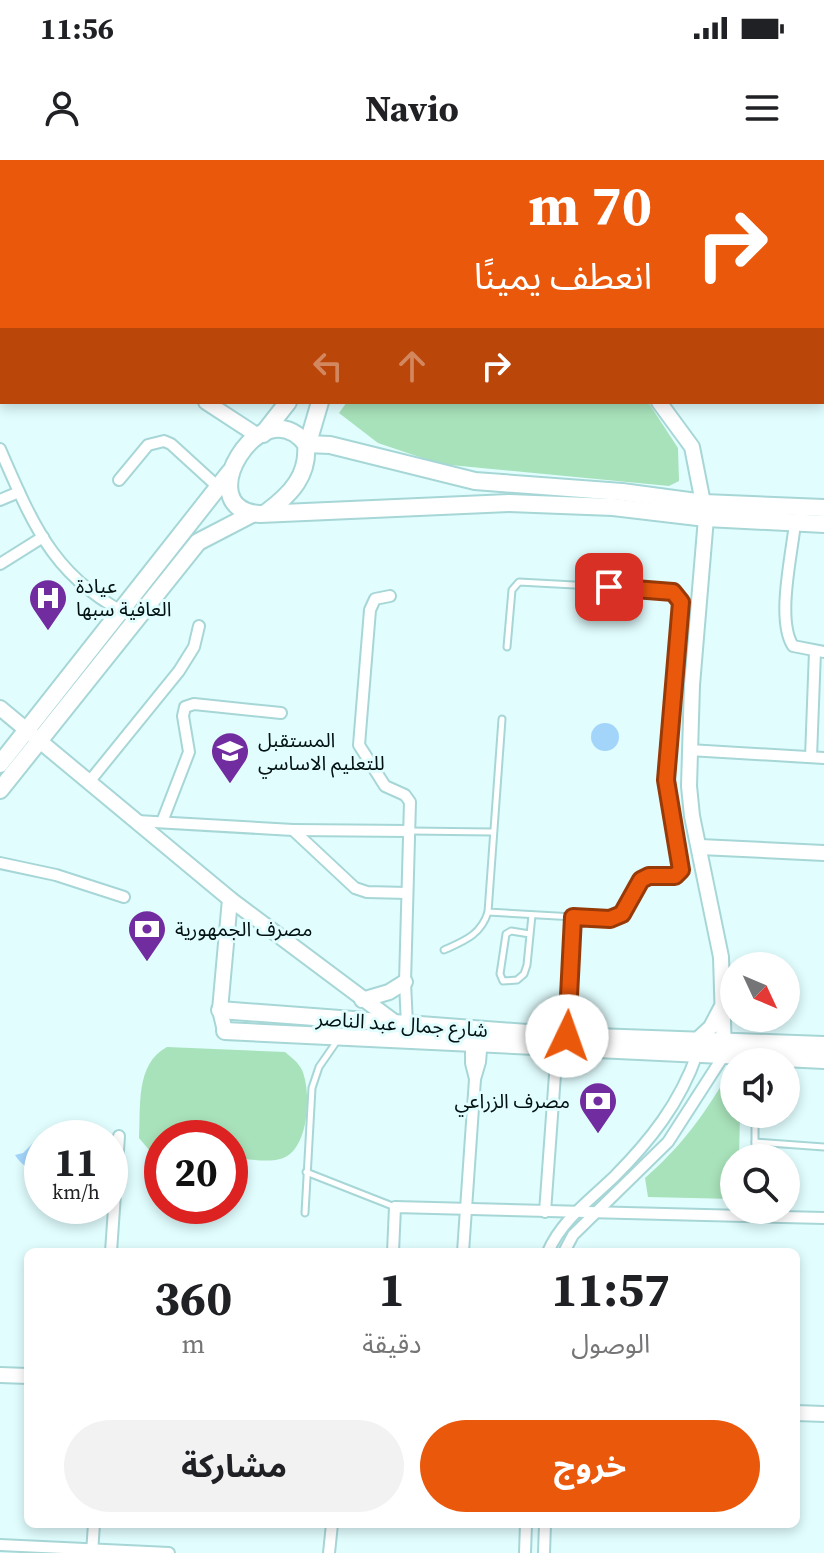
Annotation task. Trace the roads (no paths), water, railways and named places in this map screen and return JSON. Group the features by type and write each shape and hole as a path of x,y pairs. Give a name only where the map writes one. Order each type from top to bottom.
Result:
{"main road":[{"path":"261,435 286,404"},
{"path":"129,615 198,542 260,513 291,491 306,466 306,443 319,404"},
{"path":"0,790 33,735 129,615 247,446 274,428 297,433 306,443 330,445 475,481 622,492 705,511 824,524"},
{"path":"231,471 228,484 230,497 239,508 260,513 509,503 705,511 824,508"},
{"path":"0,763 33,735"},
{"name":"شارع جمال عبد الناصر","path":"220,1010 477,1037 720,1049"},
{"name":"شارع جمال عبد الناصر","path":"225,1031 338,1036 400,1030"},
{"name":"شارع جمال عبد الناصر","path":"750,1048 824,1045"},
{"name":"شارع جمال عبد الناصر","path":"800,1060 824,1060"}],"street":[{"path":"660,404 692,447 705,511 689,750 689,800 720,952"},
{"path":"226,408 261,435"},
{"path":"119,480 148,445 164,441 217,486"},
{"path":"0,449 19,492 62,567 99,600 129,615"},
{"path":"0,500 19,492"},
{"path":"795,523 787,593 787,637 793,646 820,652 811,757"},
{"path":"0,564 43,537"},
{"path":"390,596 375,599 370,610 359,745 385,786 408,799 405,982 400,1030"},
{"path":"89,782 179,671 194,647 199,626"},
{"path":"162,822 189,752 183,716 185,707 194,704 281,713"},
{"path":"0,708 230,899 400,1030"},
{"path":"689,750 824,758"},
{"path":"137,821 293,830 409,831"},
{"path":"293,830 355,888 367,892 407,893"},
{"path":"700,847 824,853"},
{"path":"0,863 56,875 124,897"},
{"path":"225,1031 220,1010 230,899"},
{"path":"362,1000 389,992 405,982"},
{"path":"550,1248 562,1227 641,1149 661,1124 687,1081 696,1048 720,1010"},
{"path":"463,1248 475,1079 471,1063 477,1037"},
{"path":"545,1212 562,1042"},
{"path":"566,1248 573,1235 668,1142 720,1057"},
{"path":"393,1248 395,1207 467,1211 720,1213"},
{"path":"800,1216 824,1218"},
{"path":"111,1248 113,1224"},
{"path":"0,1375 24,1376"},
{"path":"800,1413 824,1414"},
{"path":"92,1550 94,1528"},
{"path":"329,1553 332,1528"},
{"path":"525,1553 526,1528"},
{"path":"544,1553 545,1528"},
{"path":"0,1545 169,1553"}],"lane":[{"path":"488,912 616,918 627,910 641,880 649,876 675,876 681,870 666,780 681,602 673,592 666,590 519,582 512,590 507,647"},
{"path":"444,950 472,937 485,922 488,912 502,719"},
{"path":"409,831 492,832"},
{"path":"530,934 511,931 506,934 500,974 505,982 517,980 524,974 530,934 532,915"},
{"path":"562,1042 573,917"},
{"path":"305,1213 312,1088 319,1067 338,1036"},
{"path":"755,1128 755,1142 824,1147"},
{"path":"306,1172 395,1207"}],"water":[{"path":"605,723 615,727 619,737 615,747 605,751 595,747 591,737 595,727"},
{"path":"24,1152 24,1165 15,1155"}],"place":[{"name":"عيادة العافية سبها","path":"48,632"},
{"name":"المستقبل للتعليم الاساسي","path":"230,785"},
{"name":"مصرف الجمهورية","path":"147,963"},
{"name":"مصرف الزراعي","path":"598,1135"}]}
